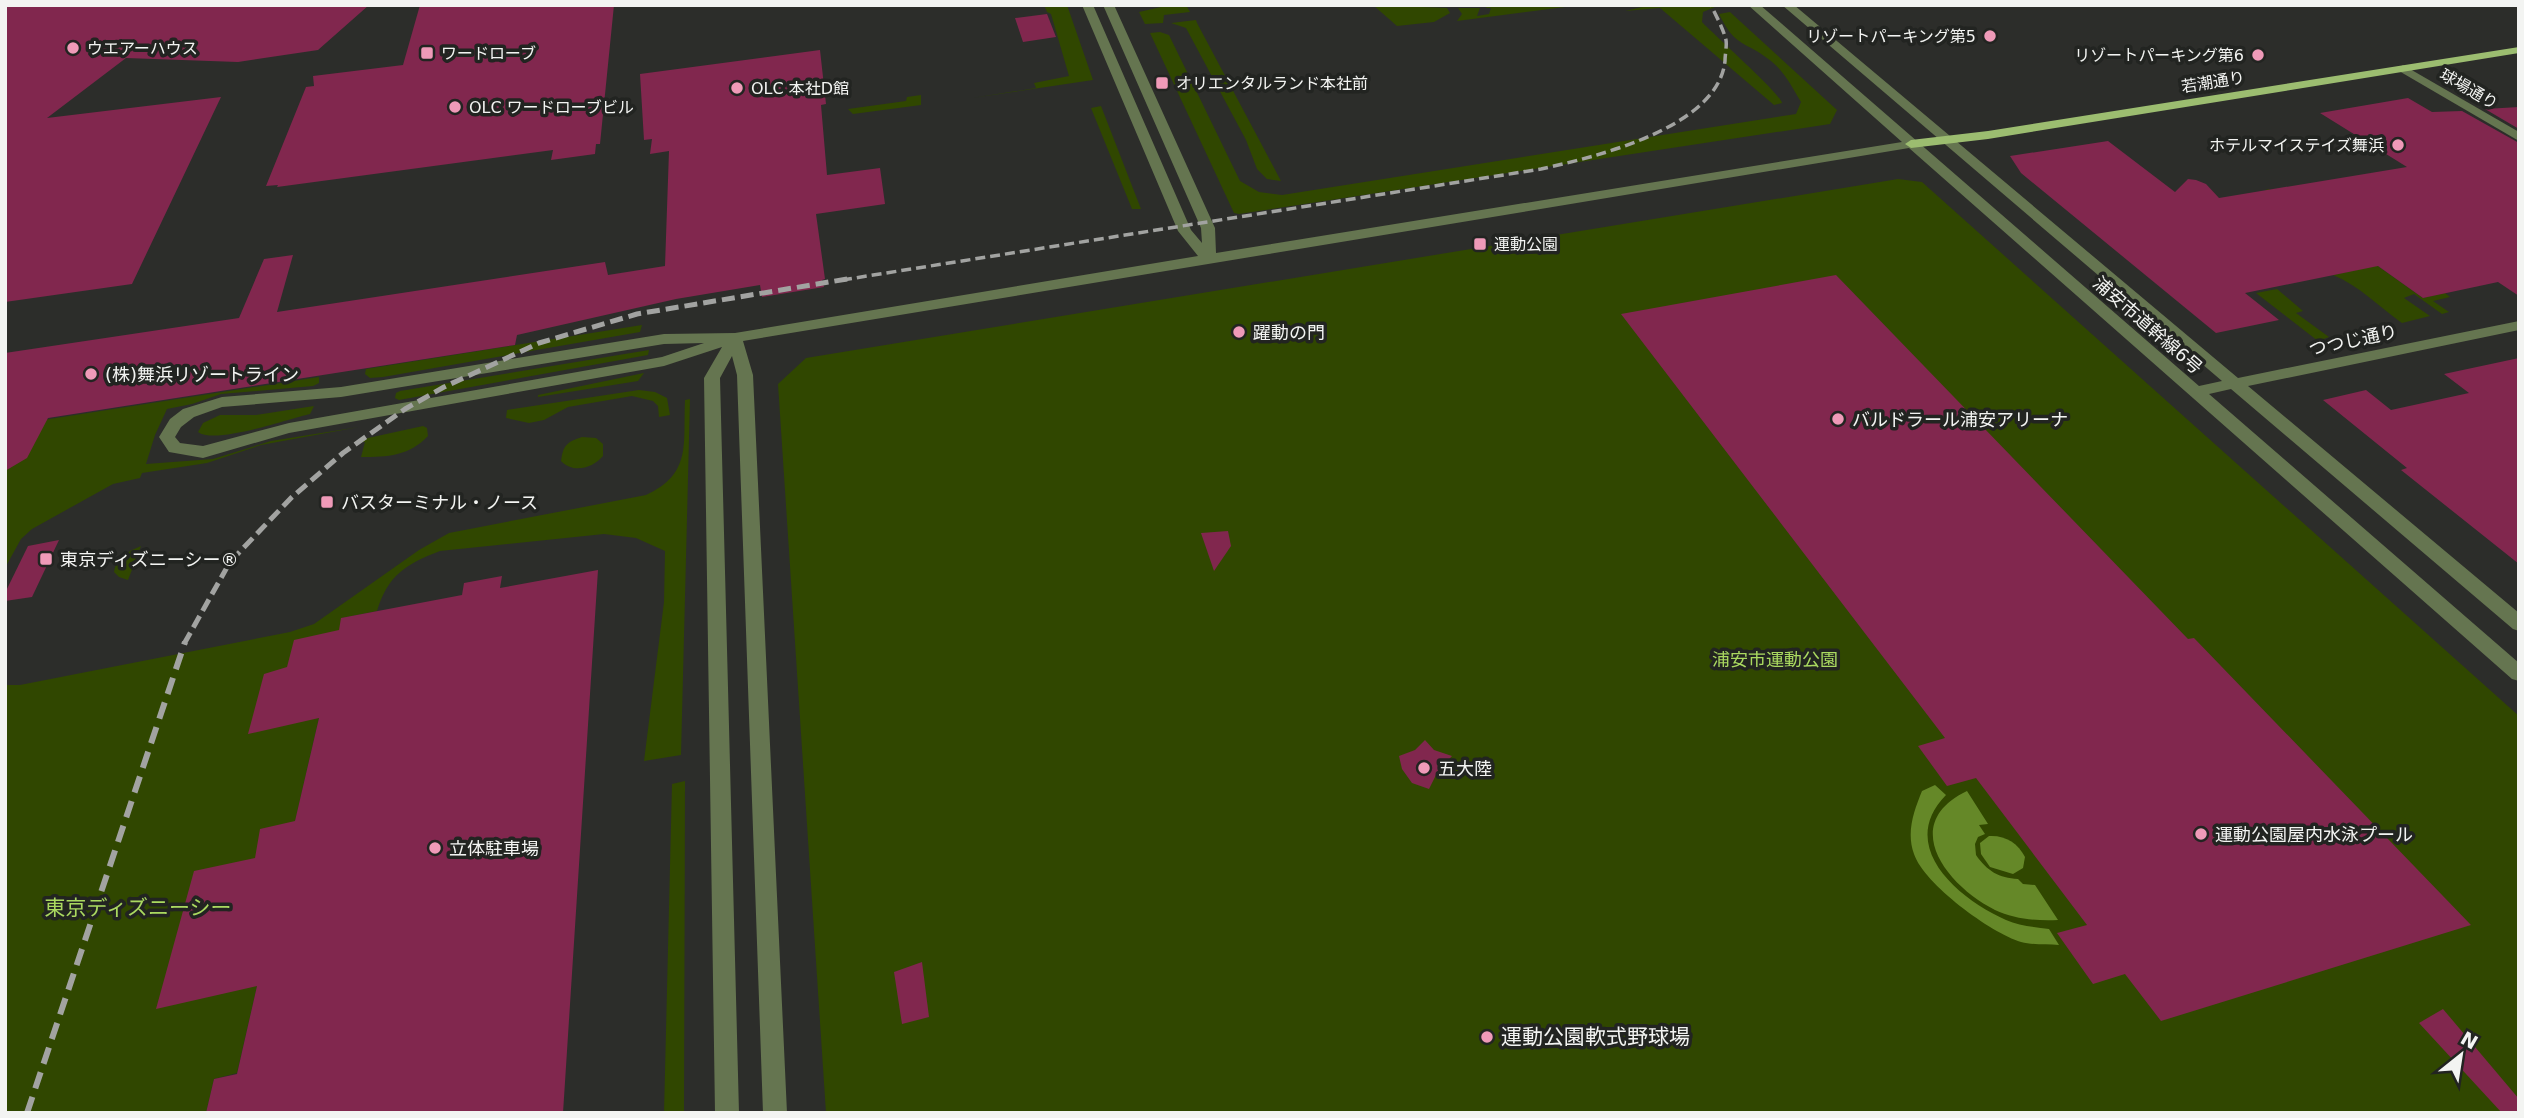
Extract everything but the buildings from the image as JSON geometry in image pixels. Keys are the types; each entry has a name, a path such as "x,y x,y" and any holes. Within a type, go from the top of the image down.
{"main road":[{"name":"若潮通り","path":"1911,144 2519,50"}],"street":[{"path":"1087,5 1185,232 1209,261"},
{"path":"1108,5 1208,228 1209,261"},
{"name":"浦安市道幹線6号","path":"1753,5 2519,674"},
{"name":"浦安市道幹線6号","path":"1787,5 2519,624"},
{"name":"球場通り","path":"2403,69 2519,137"},
{"path":"734,338 664,361 264,433 203,452 175,448 167,437 176,422 202,407 220,401 295,397 341,391 664,339 734,338 1911,144"},
{"name":"つつじ通り","path":"2194,392 2519,325"},
{"path":"727,1113 712,378 734,338"},
{"path":"734,338 746,375 775,1113"}],"green space":[{"path":"1044,5 1067,5 1093,80 972,98 1036,88 1034,83 1069,76 1051,14"},
{"path":"1170,5 1186,5 1190,12 1164,15 1163,23 1145,24 1139,12"},
{"path":"1373,5 1447,8 1450,13 1434,22 1397,26"},
{"path":"1488,5 1581,5 1457,21 1462,14 1458,8 1480,8 1477,16 1489,14 1491,8 1486,8"},
{"path":"1651,5 1720,5 1703,12 1702,22 1782,103 1774,105 1660,8 1625,11"},
{"path":"1730,12 1837,110 1830,124 1239,214 1234,213 1150,33 1169,35 1240,181 1259,192 1282,195 1796,114 1801,102 1788,80 1771,61 1736,39 1719,14"},
{"path":"1196,20 1281,181 1267,179 1257,169 1246,140 1186,28 1171,23"},
{"path":"921,95 921,105 853,114 848,109 906,101 907,97"},
{"path":"1101,106 1141,209 1132,209 1091,108"},
{"name":"浦安市運動公園","path":"1898,179 1922,182 2519,716 2519,1113 826,1113 778,384 806,358"},
{"path":"2269,189 2423,298 2445,293 2450,297 2433,301 2449,312 2442,314 2414,294 2404,298 2430,316 2402,323 2361,291 2333,275 2374,266 2265,190"},
{"path":"2277,289 2303,311 2296,313 2329,337 2318,341 2256,293"},
{"path":"642,325 640,332 383,377 370,378 365,374 366,369"},
{"path":"649,350 648,355 399,400 395,398 400,391"},
{"path":"644,373 638,381 538,397 538,395"},
{"path":"319,377 319,383 313,386 221,394 167,409 146,464 213,459 271,441 359,427 261,445 207,463 142,473 140,478 113,484 32,529 21,539 5,568 5,426"},
{"path":"639,390 655,392 667,398 670,415 659,417 658,406 653,401 632,396 568,407 544,420 529,423 506,418 507,410"},
{"name":"東京ディズニーシー","path":"690,399 681,755 644,761 664,602 665,551 636,538 604,534 440,551 417,561 393,580 377,611 342,618 237,1073 214,1079 206,1113 5,1113 5,685 20,685 290,632 314,624 419,550 449,533 646,495 661,487 678,467 684,444 685,400"},
{"path":"314,406 310,414 252,430 220,435 198,432 203,423 220,415 256,415"},
{"path":"423,426 427,428 428,436 413,448 389,456 361,457 365,442 361,442 368,438"},
{"path":"582,437 596,438 603,444 603,456 594,464 583,468 566,465 561,461 563,451 569,443"},
{"path":"141,546 128,580 119,577 114,572 117,562 128,552"},
{"path":"685,781 684,1113 664,1113 672,784"}],"shaded area":[{"path":"1935,785 1946,795 1932,814 1928,833 1930,851 1939,869 1969,899 2016,924 2049,929 2059,945 2021,942 1993,929 1944,893 1920,866 1912,846 1912,822 1922,791"},
{"path":"1967,791 1988,824 1979,825 1985,834 1978,837 1975,844 1976,855 1994,873 2018,879 2023,884 2035,885 2058,920 2025,919 1995,910 1961,886 1947,871 1937,854 1933,837 1936,820 1946,805"},
{"path":"1989,836 2000,837 2015,844 2025,857 2023,868 2013,874 1990,867 1981,854 1980,843"}],"railway":[{"path":"842,280 1541,169 1621,147 1651,136 1678,121 1701,104 1717,84 1725,61 1726,42 1711,5"},
{"path":"185,643 230,562 291,498 343,453 405,409 444,387 539,343 637,314 853,278"},
{"path":"27,1113 185,643"}],"place":[{"name":"リゾートパーキング第5","path":"1990,36"},
{"name":"ウエアーハウス","path":"73,48"},
{"name":"ワードローブ","path":"427,53"},
{"name":"リゾートパーキング第6","path":"2258,55"},
{"name":"オリエンタルランド本社前","path":"1162,83"},
{"name":"OLC 本社D館","path":"737,88"},
{"name":"OLC ワードローブビル","path":"455,107"},
{"name":"ホテルマイステイズ舞浜","path":"2398,145"},
{"name":"運動公園","path":"1480,244"},
{"name":"躍動の門","path":"1239,332"},
{"name":"(株)舞浜リゾートライン","path":"91,374"},
{"name":"バルドラール浦安アリーナ","path":"1838,419"},
{"name":"バスターミナル・ノース","path":"327,502"},
{"name":"東京ディズニーシー®","path":"46,559"},
{"name":"五大陸","path":"1424,768"},
{"name":"運動公園屋内水泳プール","path":"2201,834"},
{"name":"立体駐車場","path":"435,848"},
{"name":"運動公園軟式野球場","path":"1487,1037"}]}
